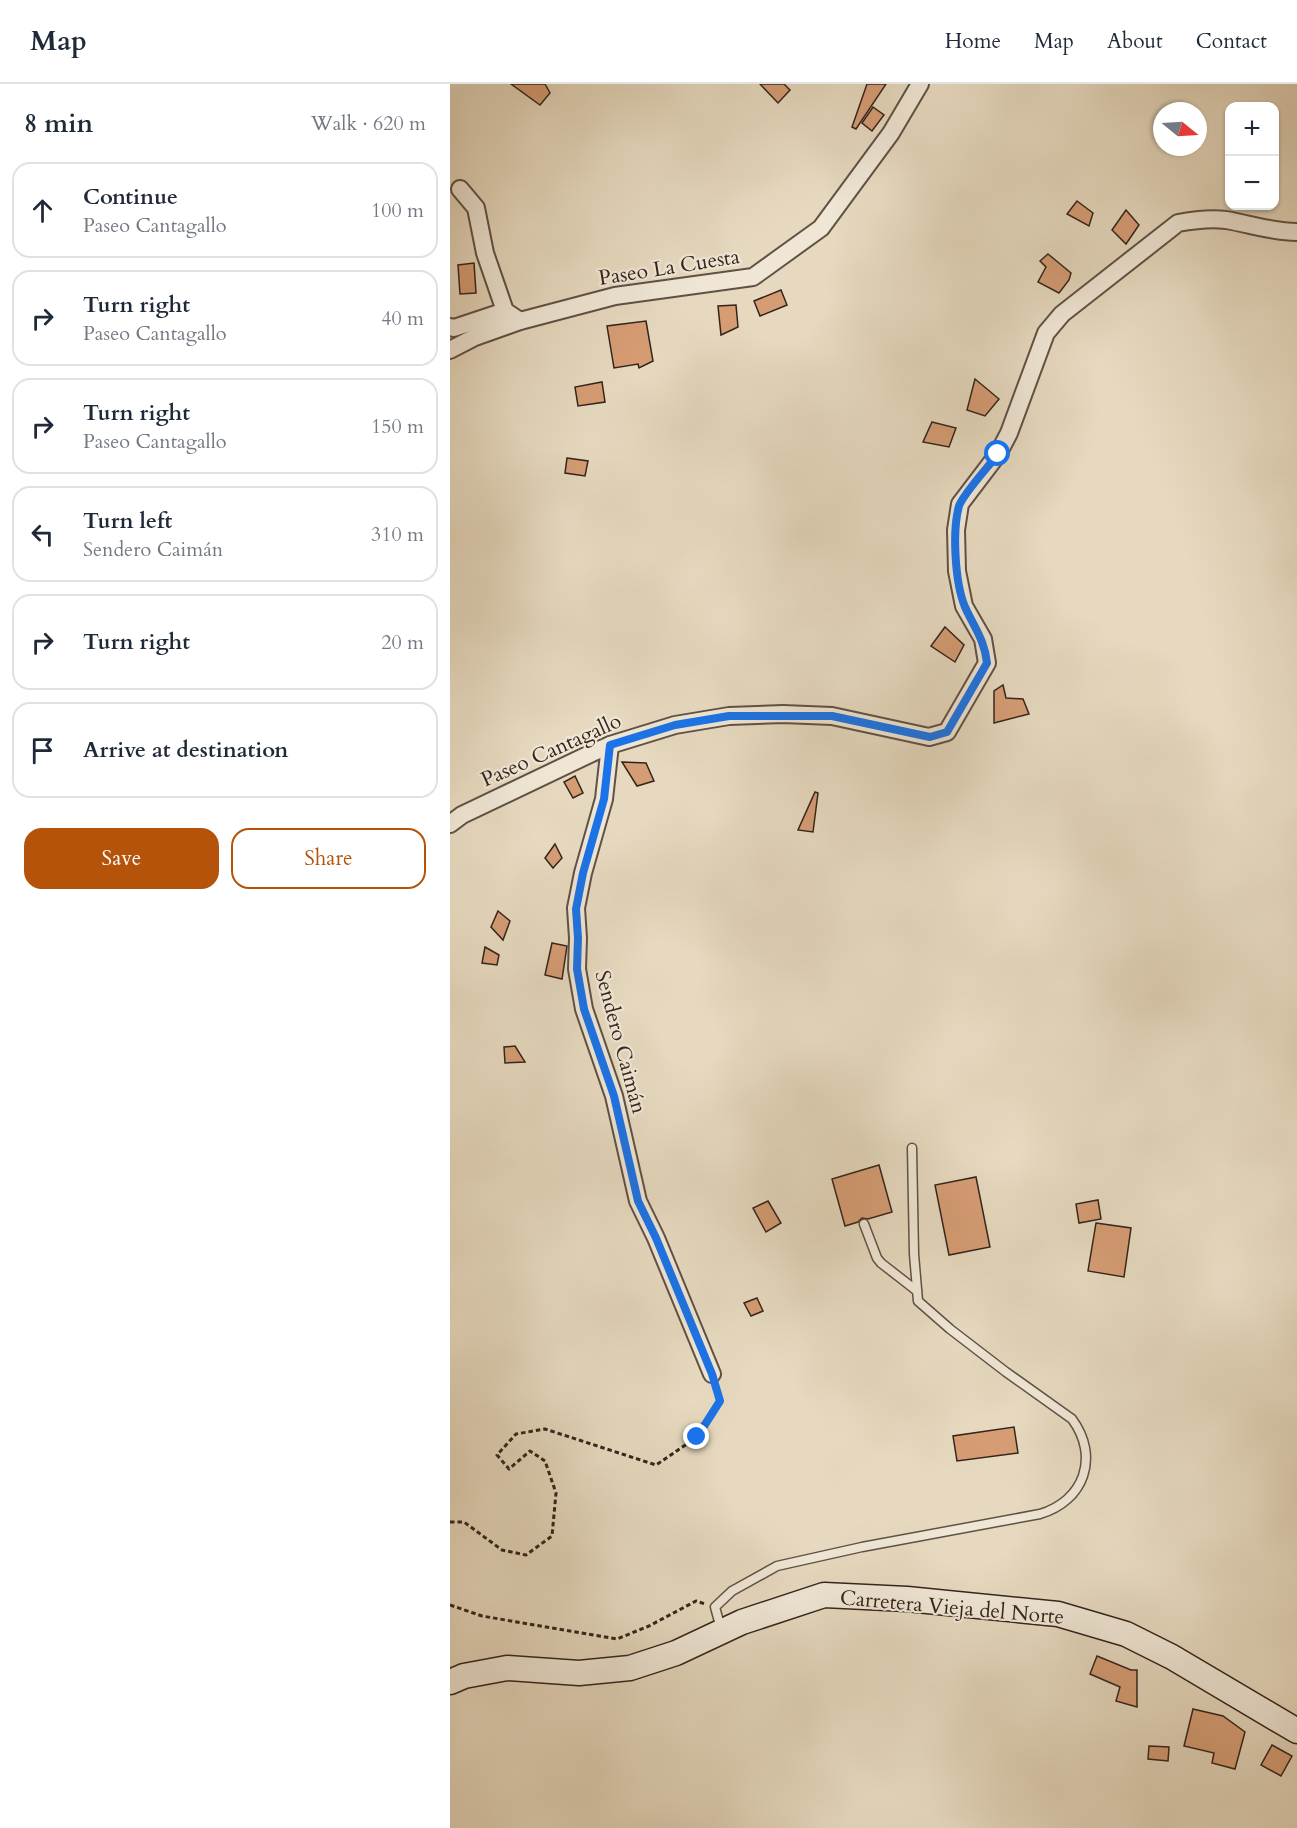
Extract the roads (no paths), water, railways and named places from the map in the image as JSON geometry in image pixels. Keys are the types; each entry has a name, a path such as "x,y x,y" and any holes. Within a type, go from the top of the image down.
{"street":[{"name":"Paseo La Cuesta","path":"450,350 475,337 520,321 615,296 753,277 821,228 891,132 920,84"},
{"path":"460,189 476,208 485,253 505,311 520,321"},
{"name":"Paseo Cantagallo","path":"450,825 462,814 610,745 675,725 729,716 832,716 930,737 947,732 987,663 982,639 964,606 957,571 956,530 960,504 998,454 1009,433 1046,333 1062,314 1178,223 1201,219 1224,220 1281,232 1297,232"},
{"path":"450,327 454,328 505,311"},
{"name":"Sendero Caimán","path":"610,745 604,799 583,873 576,909 577,969 584,1009 614,1096 638,1201 656,1238 712,1374"},
{"name":"Carretera Vieja del Norte","path":"450,1682 464,1676 507,1668 579,1673 630,1668 676,1653 742,1622 824,1595 906,1599 1058,1614 1126,1634 1172,1658 1297,1731"}],"lane":[{"path":"722,1632 715,1607 732,1591 777,1566 862,1547 1040,1514 1066,1502 1078,1487 1085,1469 1086,1448 1072,1419 950,1329 918,1301 914,1254 912,1148"},
{"path":"864,1224 877,1258 917,1291"}]}
